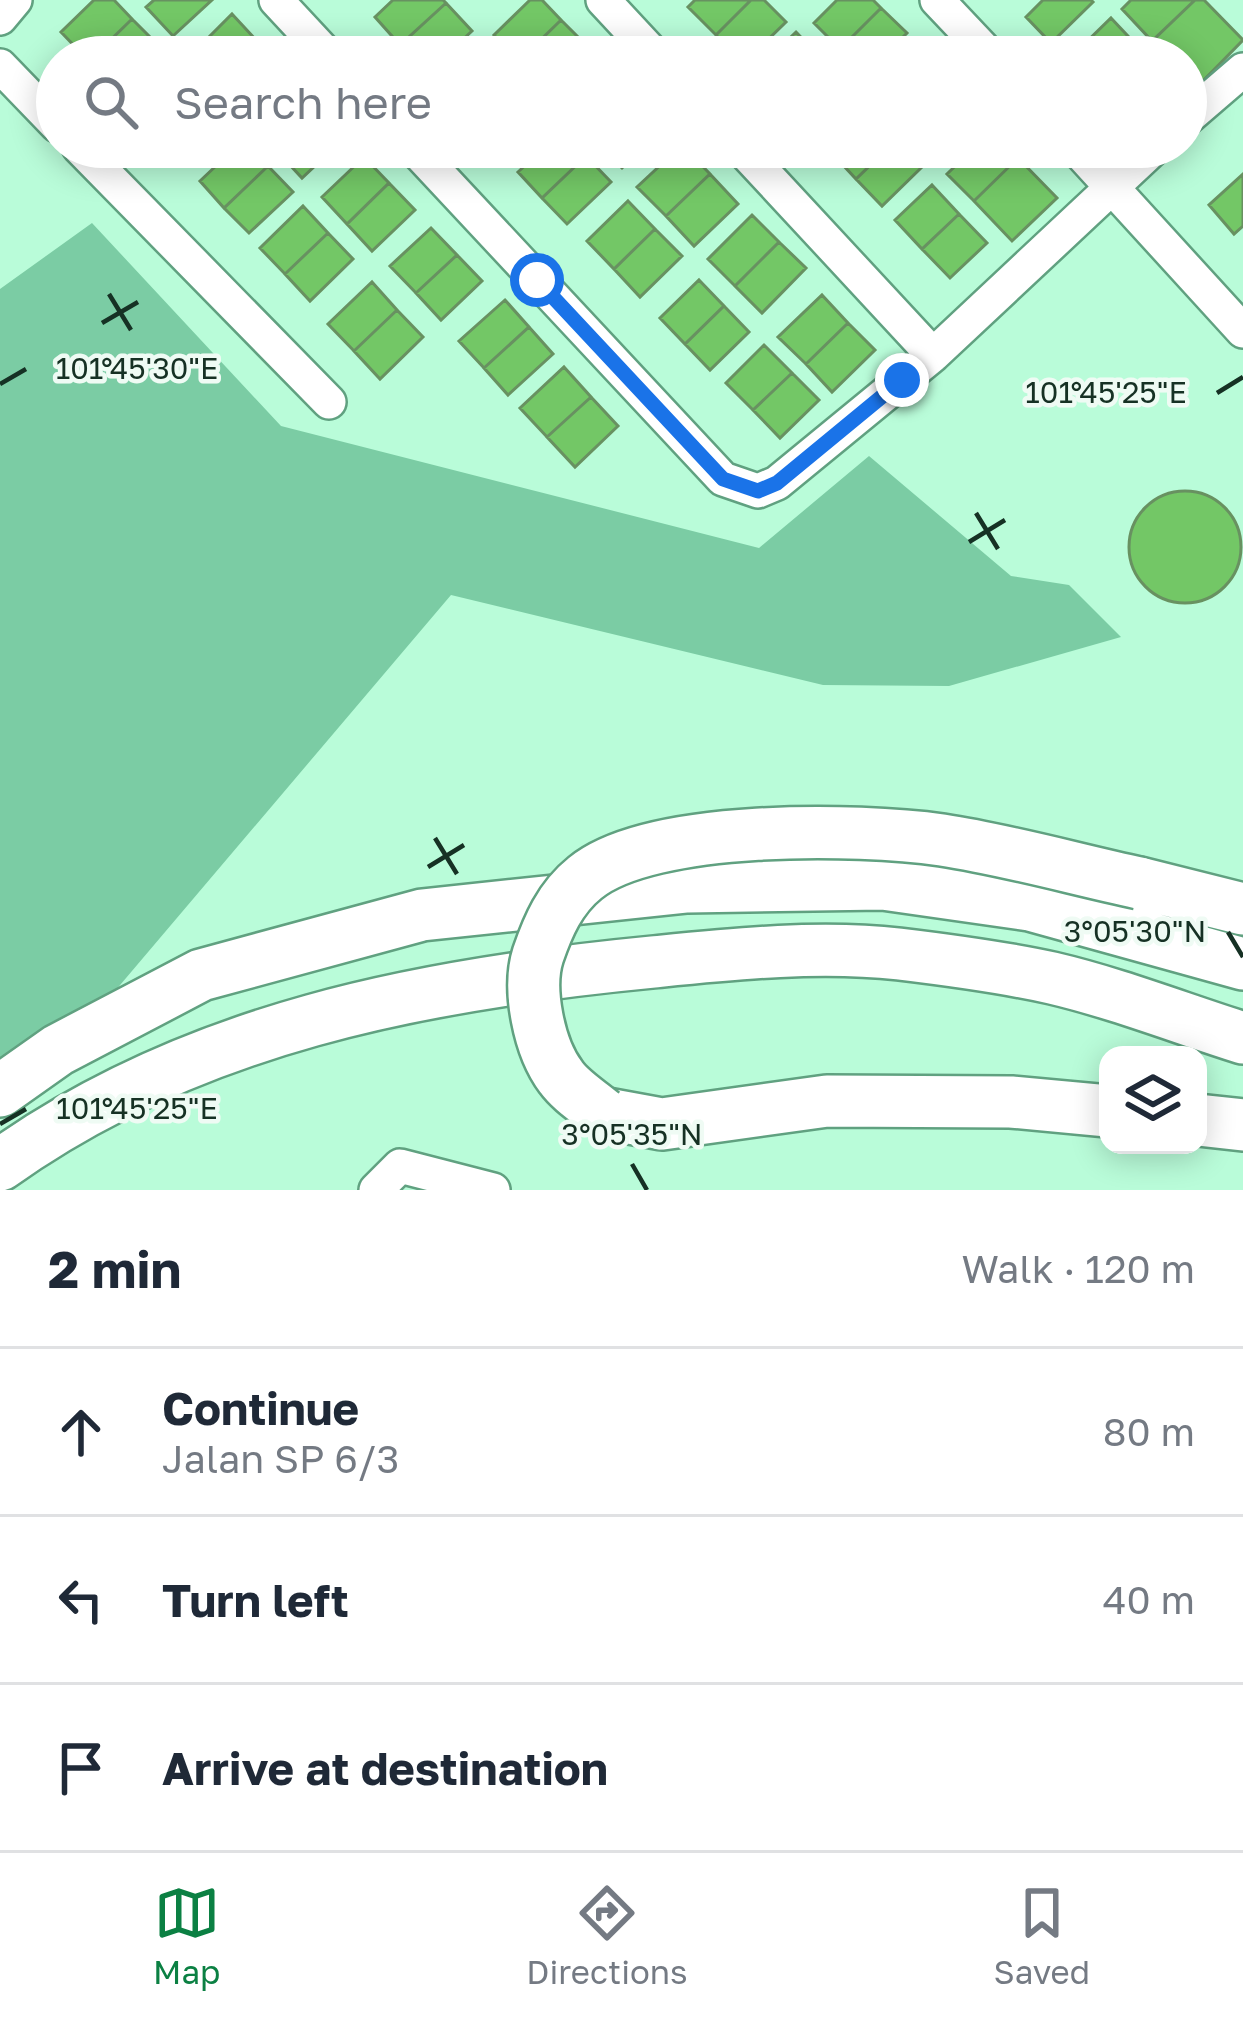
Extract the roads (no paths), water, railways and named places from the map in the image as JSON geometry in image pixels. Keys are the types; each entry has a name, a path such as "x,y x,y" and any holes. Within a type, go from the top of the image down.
{"highway":[{"path":"1099,1110 1011,1102 827,1101 662,1124 602,1113 560,1077 539,1030 533,969 552,916 585,877 637,852 712,838 844,832 942,840 1243,909"},
{"path":"0,1091 58,1051 201,975 422,915 687,887 883,884 1030,904 1243,964"},
{"path":"0,1165 116,1092 296,1021 422,993 746,952 894,953 1052,978 1243,1038"},
{"path":"1207,1121 1243,1125"}],"street":[{"path":"0,18 15,0"},
{"path":"276,0 309,36"},
{"path":"603,0 636,36"},
{"path":"937,0 971,36"},
{"path":"0,66 36,103"},
{"path":"1207,101 1243,70"},
{"path":"100,168 329,402"},
{"path":"433,168 723,479 758,491 777,483 933,355 1130,168"},
{"path":"759,168 933,355"},
{"path":"1095,168 1243,331"},
{"path":"388,1178 492,1190"}]}
